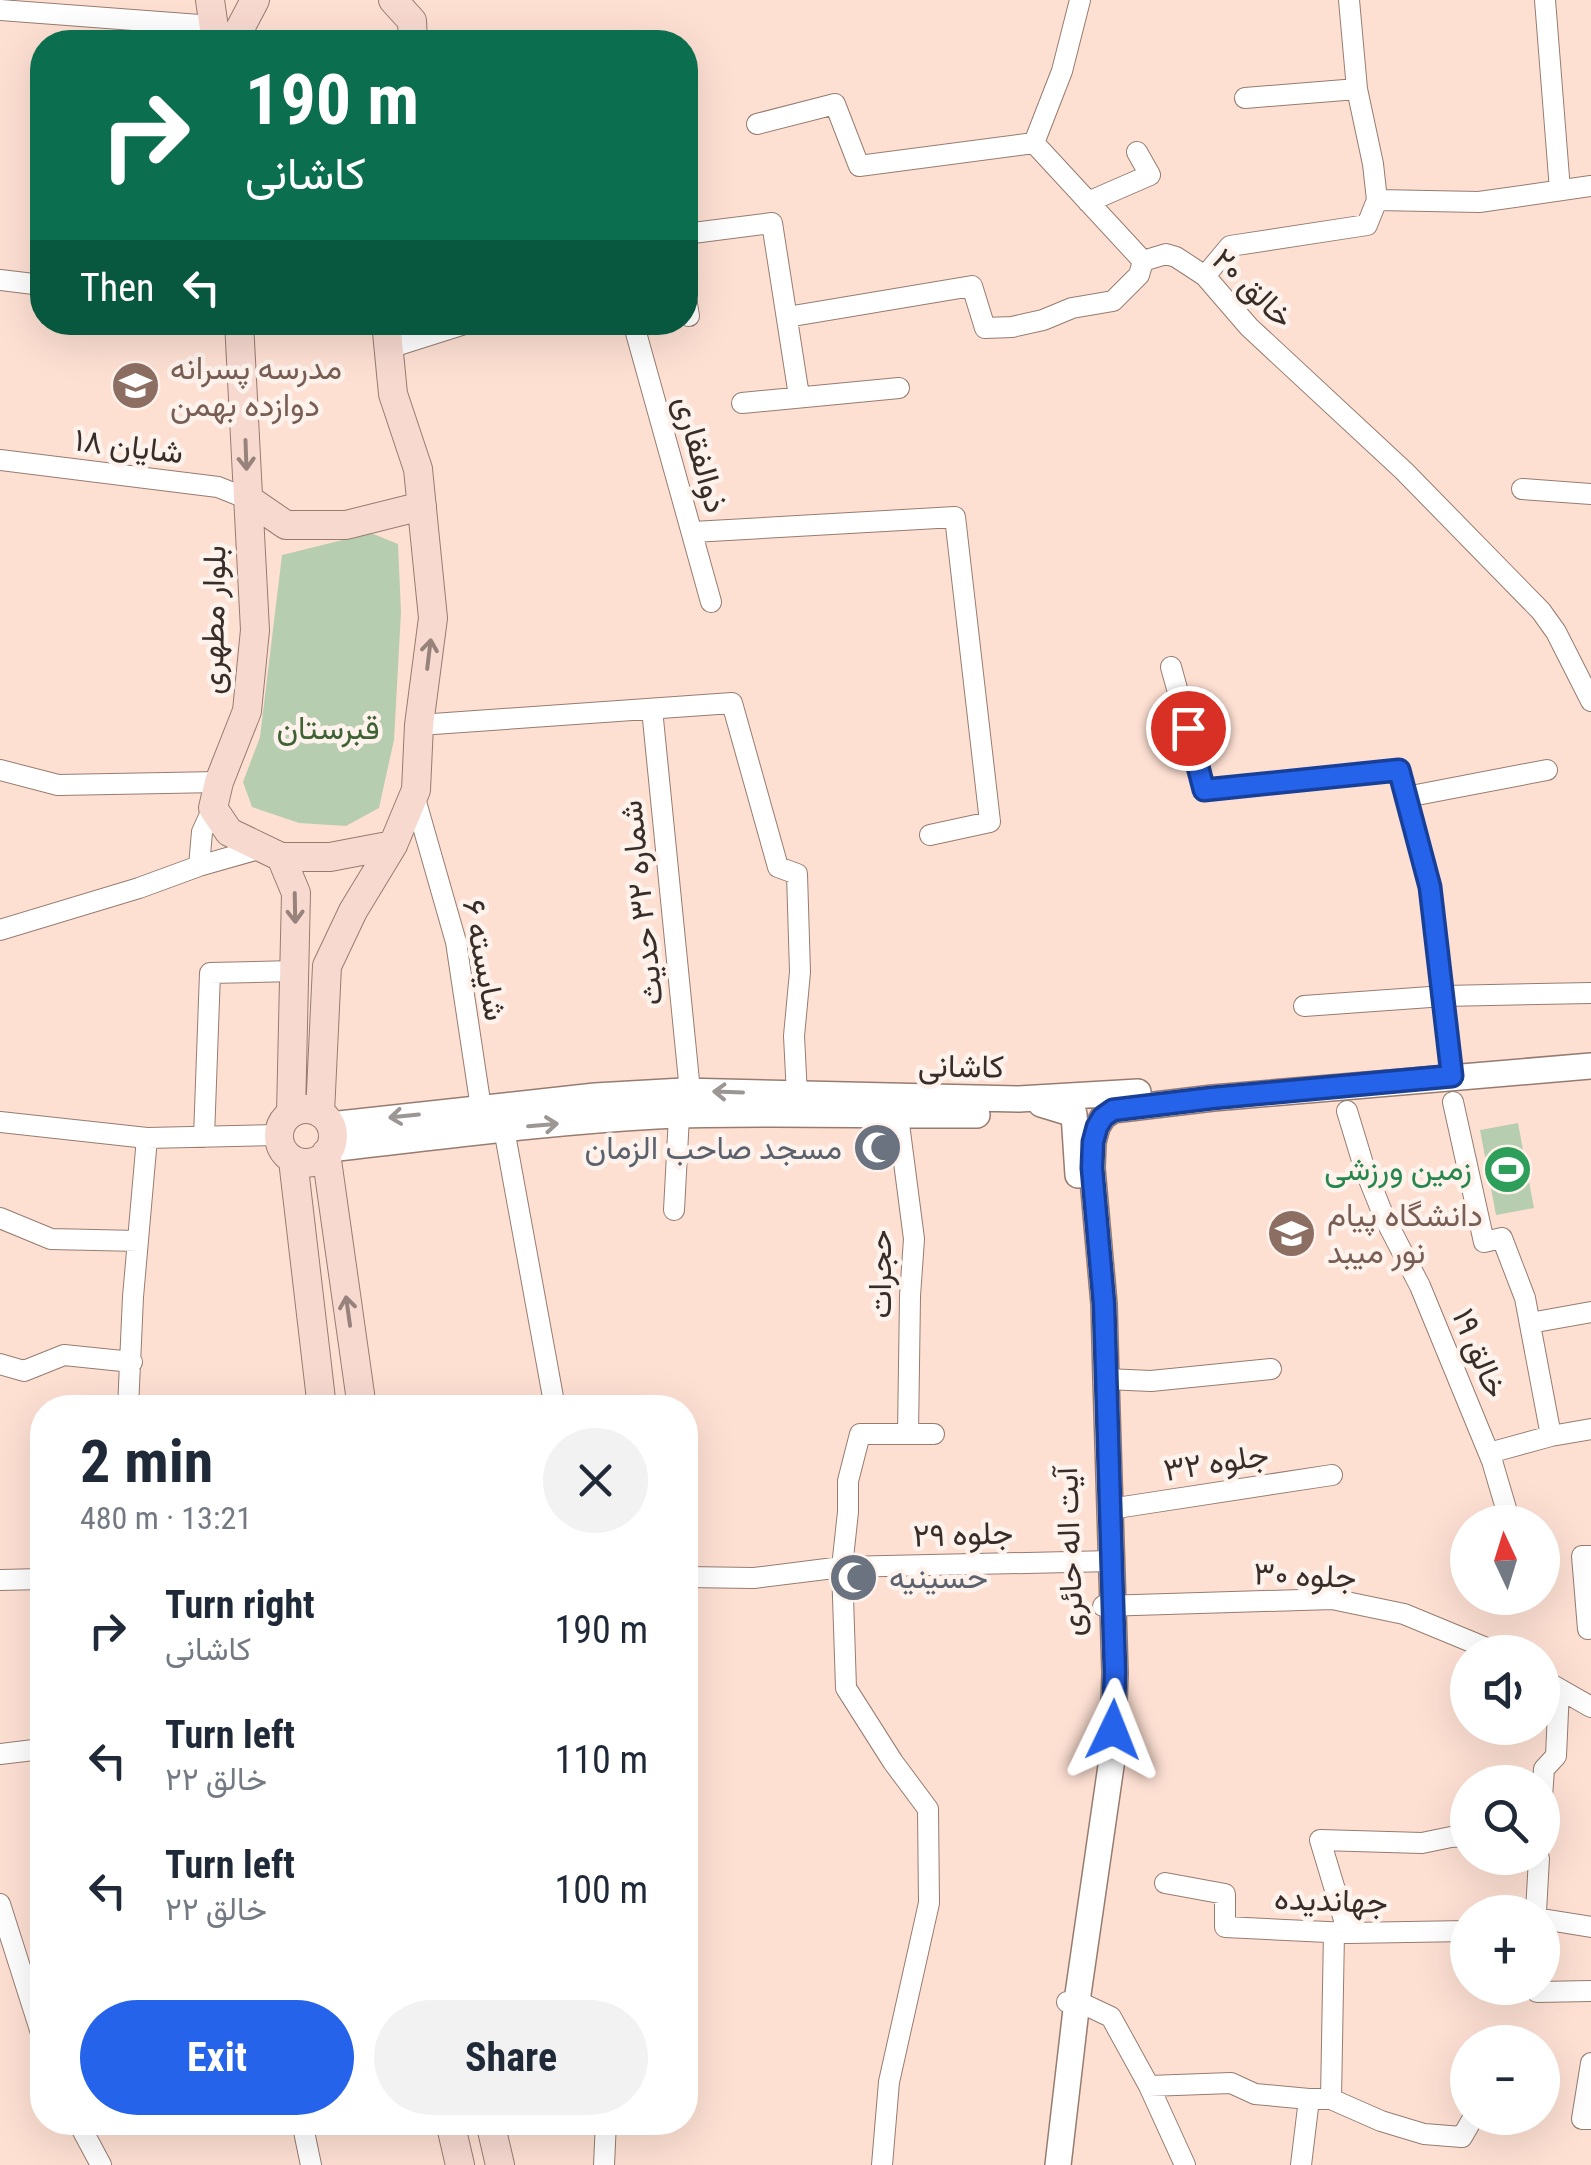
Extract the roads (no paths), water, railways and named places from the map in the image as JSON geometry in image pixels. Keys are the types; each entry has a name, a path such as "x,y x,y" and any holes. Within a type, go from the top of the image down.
{"main road":[{"path":"219,22 252,0"},
{"path":"219,22 232,2 252,0"},
{"path":"393,0 412,21 412,30"},
{"name":"بلوار مطهری","path":"216,795 247,711 255,630 240,335"},
{"path":"360,1395 326,1135 326,966 392,845 416,790 434,618 418,469 393,394 388,335"},
{"path":"248,500 286,525 346,525 422,506"},
{"path":"216,795 229,832 271,852 330,856 392,845"},
{"path":"271,852 296,893 295,971 282,1149 294,1160 318,1160 326,1135"},
{"path":"285,1124 306,1109 326,1135"},
{"path":"294,1160 321,1395"},
{"path":"453,2135 460,2165"},
{"path":"493,2135 500,2165"}],"street":[{"path":"1034,143 1062,71 1080,0"},
{"path":"1204,276 1230,246 1367,225 1377,200 1357,89 1349,0"},
{"path":"1545,0 1560,190"},
{"path":"13,7 219,22"},
{"path":"1245,98 1357,89"},
{"path":"758,124 835,104 859,166 1034,143"},
{"path":"787,317 972,286 985,328 1012,327 1072,308 1114,301 1139,276 1142,261 1034,143"},
{"path":"1088,202 1150,175 1137,152"},
{"path":"1377,200 1479,202 1591,186"},
{"path":"698,232 772,223 799,396"},
{"name":"خالق ۲۰","path":"1142,261 1166,254 1204,276 1250,327 1404,471 1541,611 1591,701"},
{"path":"0,280 30,284"},
{"name":"ذوالفقاری","path":"637,335 711,602"},
{"path":"742,402 899,388"},
{"name":"شایان ۱۸","path":"0,460 218,488 248,500"},
{"path":"1522,489 1591,494"},
{"path":"692,532 955,518 990,822 930,834"},
{"path":"1171,666 1204,790 1399,770 1430,887 1452,1080 1484,1242 1502,1238 1525,1298 1551,1436"},
{"path":"420,726 732,702 778,868 797,874 797,1094"},
{"name":"شماره ۳۲ حدیث","path":"652,708 690,1091"},
{"path":"0,770 58,785 216,795 202,832 199,866"},
{"path":"1406,797 1547,770"},
{"name":"شایسته ۶","path":"414,796 456,942 481,1108"},
{"path":"0,930 199,866 271,852"},
{"path":"204,1137 210,974 295,971"},
{"path":"1304,1006 1444,996 1591,992"},
{"name":"کاشانی","path":"326,1135 481,1108 596,1096 690,1091 1018,1099 1452,1080 1591,1050"},
{"name":"کاشانی","path":"326,1135 504,1129 680,1116 1074,1114 1212,1098 1591,1066"},
{"path":"1113,1110 1144,1092"},
{"path":"1018,1099 1074,1114"},
{"path":"481,1108 504,1129 553,1395"},
{"name":"آیت اله حائری","path":"1107,1562 1110,1509 1104,1304 1092,1168 1097,1127 1113,1110"},
{"name":"خالق ۱۹","path":"1347,1111 1384,1217 1420,1286 1491,1457 1505,1505"},
{"name":"آیت اله حائری","path":"1058,2165 1072,2002 1100,1764 1108,1605 1092,1310 1074,1114"},
{"path":"674,1210 680,1116"},
{"name":"حجرات","path":"898,1116 914,1239 908,1434"},
{"path":"0,1122 147,1138 204,1137 285,1124"},
{"path":"129,1395 147,1138"},
{"path":"0,1218 50,1239 138,1241"},
{"path":"1530,1323 1591,1312"},
{"path":"0,1364 24,1371 64,1355 132,1362"},
{"path":"1106,1380 1151,1381 1271,1369"},
{"path":"1491,1457 1551,1436 1591,1429"},
{"path":"882,2165 889,2082 929,1902 928,1809 846,1688 842,1567 848,1481 860,1434 934,1434"},
{"name":"جلوه ۳۲","path":"1110,1509 1332,1475"},
{"path":"1588,1629 1582,1556 1591,1556"},
{"name":"جلوه ۲۹","path":"698,1577 754,1578 842,1567 1107,1562"},
{"path":"0,1580 30,1579"},
{"name":"جلوه ۳۰","path":"1108,1605 1332,1600 1404,1614 1455,1635"},
{"path":"1560,1689 1591,1707"},
{"path":"0,1754 30,1750"},
{"path":"1331,2099 1341,1933 1320,1840 1422,1842 1450,1837"},
{"name":"جهاندیده","path":"1165,1883 1226,1894 1225,1926 1341,1933 1450,1931"},
{"path":"0,1904 30,1998"},
{"path":"1560,1922 1591,1927"},
{"path":"1560,1992 1591,1991"},
{"path":"1072,2002 1112,2017 1186,2165"},
{"name":"آیت اله حائری","path":"1046,2165 1072,2002"},
{"path":"1586,2119 1591,2063"},
{"path":"1149,2086 1231,2083 1255,2094 1331,2099 1424,2134 1463,2135"},
{"path":"1301,2165 1309,2100"},
{"path":"85,2135 101,2165"},
{"path":"305,2135 311,2165"},
{"path":"604,2165 605,2135"}],"place":[{"name":"مدرسه پسرانه دوازده بهمن","path":"135,386"},
{"name":"مسجد صاحب الزمان","path":"877,1148"},
{"name":"زمین ورزشی","path":"1507,1169"},
{"name":"دانشگاه پیام نور میبد","path":"1292,1233"},
{"name":"حسینیه","path":"854,1577"}],"park label":[{"name":"قبرستان","path":"328,728"}]}
